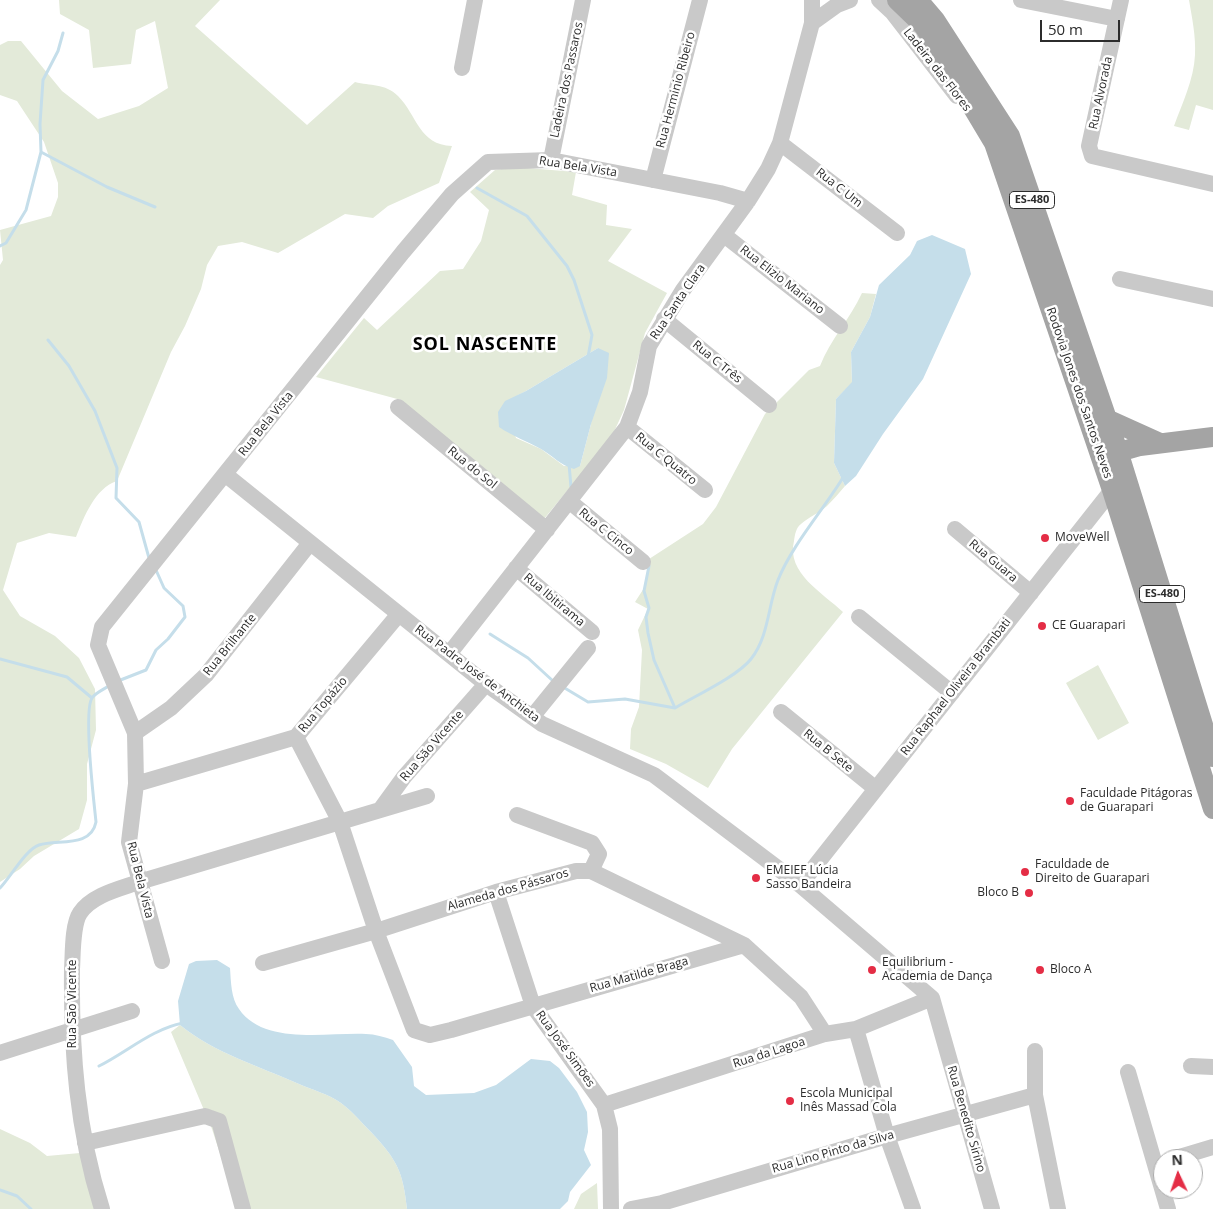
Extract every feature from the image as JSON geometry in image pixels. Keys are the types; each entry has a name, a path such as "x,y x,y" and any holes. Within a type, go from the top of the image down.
{"main road":[{"name":"Rodovia Jones dos Santos Neves","path":"897,0 924,26 994,143 1213,757"},
{"name":"Rodovia Jones dos Santos Neves","path":"918,0 935,20 1010,136 1107,419 1111,467 1211,798"},
{"path":"1107,419 1160,442"},
{"path":"1111,467 1160,442 1213,437"}],"street":[{"path":"462,68 475,0"},
{"name":"Ladeira dos Passaros","path":"551,160 583,0"},
{"name":"Rua Herminio Ribeiro","path":"653,180 700,0"},
{"name":"Rua Santa Clara","path":"449,654 627,427 640,392 649,346 664,319 748,201 768,169 780,143 812,23 812,0"},
{"path":"812,23 837,6 850,0"},
{"name":"Ladeira das Flores","path":"878,0 893,14 994,143"},
{"path":"1021,0 1117,19"},
{"name":"Rua Alvorada","path":"1121,0 1089,146 1092,156 1213,184"},
{"name":"Rua C Um","path":"780,143 897,233"},
{"name":"Rua Bela Vista","path":"162,961 129,842 136,784 135,733 98,645 102,627 452,194 488,162 551,160 720,193 748,201"},
{"name":"Rua Elizio Mariano","path":"724,235 840,326"},
{"path":"1120,279 1213,299"},
{"name":"Rua C Três","path":"664,319 769,405"},
{"name":"Rua do Sol","path":"398,407 547,530"},
{"name":"Rua C Quatro","path":"627,427 705,490"},
{"name":"Rua Raphael Oliveira Brambati","path":"800,885 1030,593 1111,467"},
{"name":"Rua Padre José de Anchieta","path":"226,475 486,684 532,717 542,724 654,775 800,885 932,998"},
{"name":"Rua C Cinco","path":"569,501 643,562"},
{"name":"Rua Guara","path":"955,529 1030,593"},
{"name":"Rua Brilhante","path":"135,733 171,708 206,676 310,543"},
{"name":"Rua Ibitirama","path":"516,568 590,640 532,717"},
{"name":"Rua Topázio","path":"136,784 296,737 399,614"},
{"path":"859,617 952,693"},
{"name":"Rua São Vicente","path":"380,810 404,777 486,684"},
{"name":"Rua B Sete","path":"781,712 876,789"},
{"path":"296,737 340,822 376,931 414,1030 430,1035 533,1006"},
{"name":"Rua São Vicente","path":"85,1144 78,1112 72,1030 73,946 78,915 85,906 108,893 139,882 427,796"},
{"path":"517,815 592,843 599,854 591,871 744,945 802,997 824,1034"},
{"name":"Alameda dos Pássaros","path":"263,963 376,931 496,892 576,871 591,871"},
{"name":"Rua José Simões","path":"496,892 533,1006 604,1105 610,1129 611,1209"},
{"name":"Rua Matilde Braga","path":"533,1006 744,945"},
{"name":"Rua Benedito Sirino","path":"932,998 992,1209"},
{"name":"Rua da Lagoa","path":"604,1105 824,1034 856,1029 932,998"},
{"path":"0,1053 132,1011"},
{"path":"856,1029 887,1136 913,1209"},
{"path":"1034,1052 1035,1095 1054,1208"},
{"path":"1191,1066 1213,1067"},
{"path":"1128,1072 1154,1149"},
{"name":"Rua Lino Pinto da Silva","path":"631,1209 662,1202 1035,1095"},
{"path":"102,1209 85,1144 205,1116 219,1121 243,1209"}],"green space":[{"path":"59,0 220,0 195,26 307,125 355,82 383,87 393,92 404,104 425,135 441,144 452,146 439,183 388,206 373,218 345,214 278,253 242,242 218,246 207,265 201,289 171,352 117,481 102,490 96,497 76,537 49,533 17,543 3,590 20,616 55,636 79,658 95,689 96,730 87,764 87,800 79,829 34,856 20,869 0,882 0,265 3,260 0,230 51,216 58,197 58,183 44,142 17,101 0,95 0,45 8,41 21,41 62,91 98,119 139,106 168,88 155,21 136,30 131,64 93,68 89,30 60,14"},
{"path":"1189,0 1213,0 1213,110 1196,105 1189,130 1174,126 1187,91 1194,64 1194,27"},
{"path":"515,167 576,172 572,195 607,205 606,225 632,229 608,261 667,293 645,333 624,410 612,436 544,519 401,400 316,377 364,318 377,330 440,271 463,269 481,241 489,210 470,192 495,170","holes":["598,348 591,424 580,466 564,466 541,449 516,438 505,402"]},
{"path":"862,293 876,294 870,317 851,352 852,383 836,399 834,463 845,486 827,506 799,526 795,534 793,552 795,563 801,573 817,590 843,612 732,749 708,788 666,764 630,749 631,729 639,707 642,650 638,630 648,609 635,602 646,585 649,559 703,524 716,507 765,414 809,370 820,366 829,347"},
{"path":"1098,665 1129,723 1098,740 1066,683"},
{"path":"180,1025 207,1044 326,1095 345,1106 371,1132 393,1159 401,1175 407,1209 238,1209 212,1129 171,1032"},
{"path":"0,1129 30,1143 47,1156 80,1153 96,1209 0,1209"},
{"path":"597,1183 598,1209 574,1209 581,1194"}],"water":[{"path":"932,235 965,249 971,274 923,379 883,434 856,476 845,486 834,463 836,399 852,382 851,352 870,317 879,285 910,255 917,241"},
{"path":"598,348 609,353 607,378 591,424 580,466 574,469 565,465 541,449 499,427 498,412 505,401 526,391"},
{"path":"217,960 230,968 234,1000 250,1021 280,1033 298,1035 369,1034 393,1040 412,1067 414,1086 426,1095 474,1093 496,1085 531,1059 550,1061 559,1068 577,1092 587,1112 588,1132 584,1150 591,1165 570,1192 568,1201 560,1209 407,1209 401,1175 393,1159 371,1132 345,1106 326,1095 207,1044 180,1025 178,1001 189,964 196,961"}],"waterway":[{"path":"0,246 6,243 26,210 41,152 40,124 43,80 58,51 63,33"},
{"path":"41,152 107,187 155,207"},
{"path":"477,188 527,216 567,266 574,280 592,335 588,357"},
{"path":"48,340 69,366 95,411 117,468 116,498 139,522 149,558"},
{"path":"569,464 571,487"},
{"path":"563,687 588,702 625,699 675,708 736,672 751,659 757,650 765,630 778,580 791,554 844,476"},
{"path":"649,566 644,591 649,608 646,617 648,633 654,660 675,708"},
{"path":"118,681 146,670 156,650 168,639 185,617 183,606 164,588 156,570"},
{"path":"490,634 528,658 553,681"},
{"path":"0,659 67,677 92,698"},
{"path":"0,888 34,848 47,843 81,839 88,836 93,830 96,822 90,758 90,707 92,698 110,685"},
{"path":"99,1066 161,1030 183,1023"},
{"path":"0,1190 17,1196 31,1209"}],"place":[{"name":"MoveWell","path":"1045,538"},
{"name":"CE Guarapari","path":"1042,626"},
{"name":"Faculdade Pitágoras de Guarapari","path":"1070,801"},
{"name":"Faculdade de Direito de Guarapari","path":"1025,872"},
{"name":"EMEIEF Lúcia Sasso Bandeira","path":"756,878"},
{"name":"Bloco B","path":"1029,893"},
{"name":"Equilibrium - Academia de Dança","path":"872,970"},
{"name":"Bloco A","path":"1040,970"},
{"name":"Escola Municipal Inês Massad Cola","path":"790,1101"}],"district":[{"name":"SOL NASCENTE","path":"485,345"}]}
